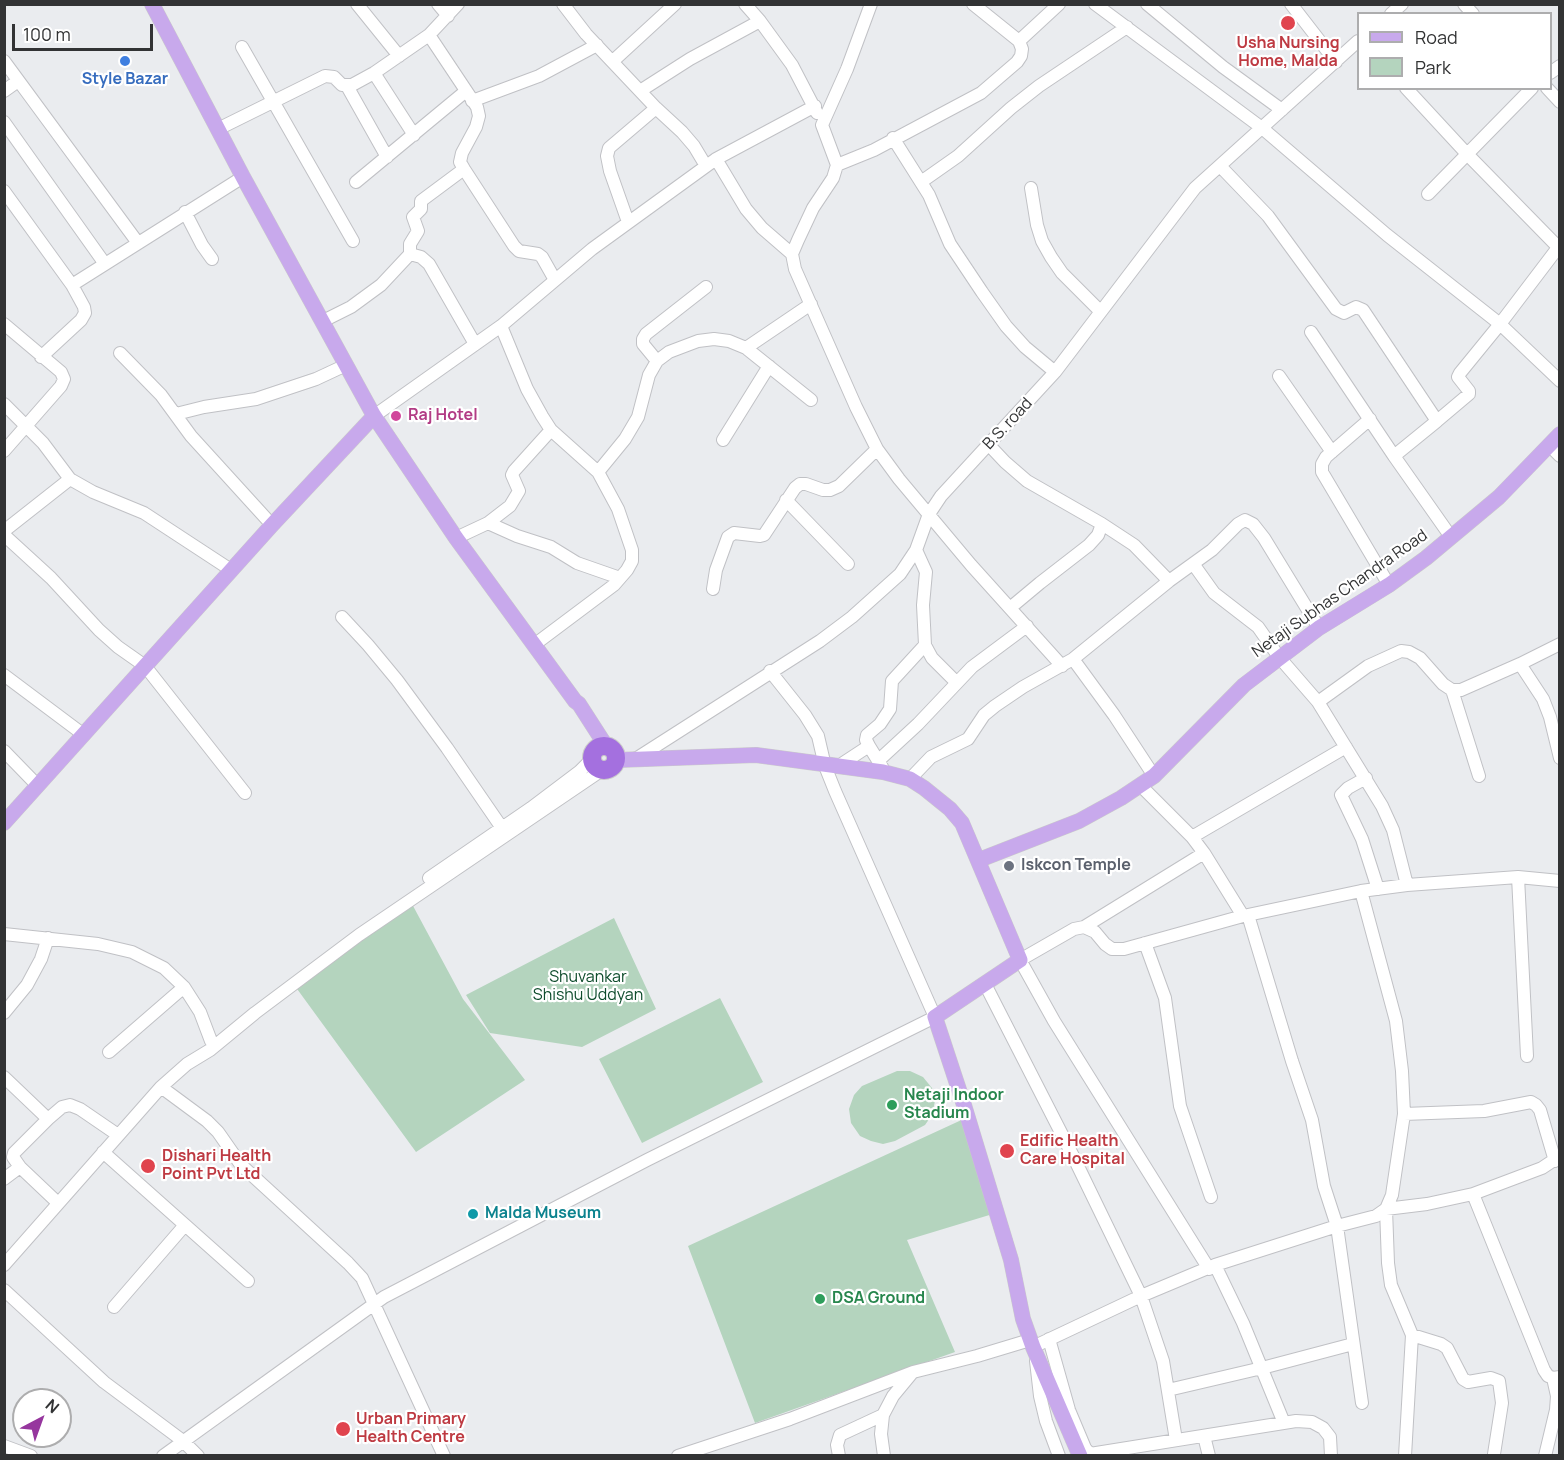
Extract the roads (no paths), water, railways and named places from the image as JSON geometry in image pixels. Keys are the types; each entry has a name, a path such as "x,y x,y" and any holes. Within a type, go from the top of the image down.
{"main road":[{"path":"152,4 243,177 374,416 456,538 575,701 573,705 611,759 778,760 831,766 881,766 910,779 939,798 962,823 1020,960 935,1017 1011,1260 1023,1319 1080,1455"},
{"path":"4,823 231,570 374,416"},
{"name":"Netaji Subhas Chandra Road","path":"979,860 1079,821 1121,798 1154,776 1244,685 1319,628 1389,585 1499,497 1556,445"}],"street":[{"path":"357,4 399,56"},
{"path":"438,4 448,16"},
{"path":"218,129 325,76 334,77 342,85 347,86 374,73 429,35 458,4"},
{"path":"563,4 597,45 711,163 762,228 792,254"},
{"path":"746,4 792,65 814,105 837,165 832,178 813,208 792,254 795,269 856,407 877,448 899,479 971,566 1027,626 1067,662 1107,706 1154,776"},
{"path":"822,125 847,69 871,4"},
{"path":"837,165 874,150 981,93 1017,63 1022,49 1019,41 973,4"},
{"path":"1019,41 1059,4"},
{"path":"1095,4 1262,128 1387,235 1500,324 1560,381"},
{"path":"1148,4 1223,67 1282,110"},
{"path":"1291,4 1336,62"},
{"path":"613,61 668,7"},
{"path":"640,91 690,58 760,21"},
{"path":"921,182 958,156 1039,86 1126,27"},
{"path":"429,35 469,96 479,116 460,162 514,246 519,251 538,254 542,257 555,280"},
{"name":"B.S. road","path":"611,759 820,641 852,617 900,574 916,550 929,514 941,496 1055,372 1195,188 1357,43"},
{"path":"356,182 414,135 469,96 539,76 597,45"},
{"path":"242,47 353,241"},
{"path":"4,60 138,243"},
{"path":"374,73 414,135"},
{"path":"4,91 18,81"},
{"path":"347,86 387,157"},
{"path":"1394,456 1469,394 1458,377 1460,373 1559,246 1467,154 1408,90"},
{"path":"1428,194 1530,90"},
{"path":"1549,90 1560,102"},
{"path":"374,416 501,326 628,222 711,163 814,105"},
{"path":"628,222 607,156 609,148 656,108"},
{"path":"4,122 105,264"},
{"path":"893,138 938,213 950,244 1006,326 1025,347 1055,372"},
{"path":"1220,166 1268,216 1336,309 1344,313 1356,307 1363,310 1437,421"},
{"path":"323,321 351,307 381,285 410,254 410,244 418,231 413,217 421,209 421,201 464,169"},
{"path":"72,285 243,177"},
{"path":"1031,188 1042,241 1062,273 1100,311"},
{"path":"4,191 72,285 84,307 85,313 81,320 41,357"},
{"path":"185,212 212,259"},
{"path":"410,254 421,256 429,264 475,344"},
{"path":"657,361 643,344 646,334 706,287"},
{"path":"746,348 812,304"},
{"path":"4,324 61,372 64,379 61,387 4,451"},
{"path":"501,326 527,389 551,430 598,472 618,509 632,550 632,561 614,585 534,645"},
{"path":"1311,332 1450,537"},
{"path":"598,472 625,439 638,417 649,375 657,361 669,352 698,341 714,339 729,341 746,348 811,400"},
{"path":"120,353 155,389 216,466 272,525"},
{"path":"176,414 256,399 316,379 346,365"},
{"path":"723,440 769,366"},
{"path":"1279,376 1332,452"},
{"path":"4,404 26,425 70,479 93,492 144,513 231,570"},
{"path":"1370,419 1332,452 1322,464 1322,472 1389,585"},
{"path":"456,538 488,523 510,506 518,495 518,487 512,475 514,471 551,430"},
{"path":"989,445 1028,481 1134,545 1169,581"},
{"path":"714,589 716,570 728,537 734,533 764,535 786,500 800,484 823,490 839,486 877,448"},
{"path":"70,479 4,533 51,578 99,630 145,666 245,793"},
{"path":"786,500 848,564"},
{"path":"910,779 931,757 968,739 984,715 995,706 1067,662 1169,581 1194,565 1245,520 1253,524 1264,538 1319,628"},
{"path":"488,523 516,536 551,547 577,563 620,578"},
{"path":"1010,608 1089,545 1098,535 1102,524"},
{"path":"916,550 926,572 923,604 925,645 932,658 956,682"},
{"path":"1194,565 1214,593 1258,627 1279,657 1318,702 1366,778 1393,830 1407,885"},
{"path":"342,617 397,680 447,748 501,828"},
{"path":"925,645 892,681 890,709 880,724 867,735 868,746 881,766 956,682 993,650 1027,626"},
{"path":"1318,702 1368,666 1401,651 1409,652 1420,658 1443,684 1452,690 1461,690 1560,644"},
{"path":"1520,664 1543,699 1560,758"},
{"path":"162,1455 384,1297 644,1161 935,1017 870,872 818,736 805,715 770,671"},
{"path":"4,675 84,735"},
{"path":"1452,690 1479,777"},
{"path":"831,766 868,746"},
{"path":"1192,837 1346,747"},
{"path":"4,751 38,786"},
{"path":"203,1053 211,1041 295,972 580,771 611,759"},
{"path":"4,1265 161,1087 187,1064 210,1050 273,999 359,935 611,759"},
{"path":"1366,778 1348,788 1341,795 1362,838 1378,889"},
{"path":"1140,785 1192,837 1246,916 1312,1120 1324,1186 1337,1226 1362,1403"},
{"path":"1204,853 1084,927 1074,929 1020,960 1054,1021 1212,1267 1263,1368 1284,1423"},
{"path":"1518,877 1527,1056"},
{"path":"1084,927 1095,932 1104,944 1112,949 1124,949 1246,916 1361,891 1407,885 1518,877 1560,881"},
{"path":"1361,891 1395,1021 1402,1071 1404,1114 1392,1195 1386,1209 1391,1285 1412,1335 1405,1455"},
{"path":"4,934 98,944 132,952 164,968 184,987 200,1012 211,1041"},
{"path":"4,1013 32,976 48,938"},
{"path":"1145,943 1165,998 1180,1106 1211,1197"},
{"path":"985,984 1079,1168 1140,1296 1163,1360 1176,1440"},
{"path":"109,1052 184,987"},
{"path":"4,1077 48,1119"},
{"path":"161,1087 207,1121 218,1132 241,1165 362,1278 444,1455"},
{"path":"678,1455 790,1419 913,1372 977,1356 1033,1347 1140,1296 1212,1267 1337,1226 1376,1216 1386,1209 1427,1204 1473,1194 1516,1179 1557,1158 1540,1110 1531,1102 1473,1112 1404,1114"},
{"path":"58,1203 20,1167 13,1156 14,1153 62,1107 70,1105 80,1109 118,1135"},
{"path":"103,1152 248,1281"},
{"path":"4,1179 20,1167"},
{"path":"1473,1194 1544,1370 1548,1376 1556,1378 1556,1410 1545,1455"},
{"path":"114,1307 185,1225"},
{"path":"4,1290 104,1382 183,1441 198,1455"},
{"path":"1412,1335 1447,1348 1463,1379 1468,1382 1491,1378 1499,1381 1502,1404 1494,1454"},
{"path":"1049,1339 1069,1410 1087,1452 1094,1454 1284,1423 1312,1422 1323,1428 1330,1437 1331,1455"},
{"path":"1168,1390 1353,1344"},
{"path":"1033,1347 1046,1421 1059,1455"},
{"path":"884,1455 881,1434 883,1415 893,1396 913,1372"},
{"path":"839,1455 837,1445 840,1435 883,1415"},
{"path":"1204,1436 1209,1455"},
{"path":"4,1446 31,1455"}],"place":[{"name":"Usha Nursing Home, Malda","path":"1288,23"},
{"name":"Style Bazar","path":"125,61"},
{"name":"Raj Hotel","path":"396,416"},
{"name":"Iskcon Temple","path":"1009,866"},
{"name":"Netaji Indoor Stadium","path":"892,1105"},
{"name":"Edific Health Care Hospital","path":"1007,1151"},
{"name":"Dishari Health Point Pvt Ltd","path":"148,1166"},
{"name":"Malda Museum","path":"473,1214"},
{"name":"DSA Ground","path":"820,1299"},
{"name":"Urban Primary Health Centre","path":"343,1429"}],"park label":[{"name":"Shuvankar Shishu Uddyan","path":"588,987"}]}
